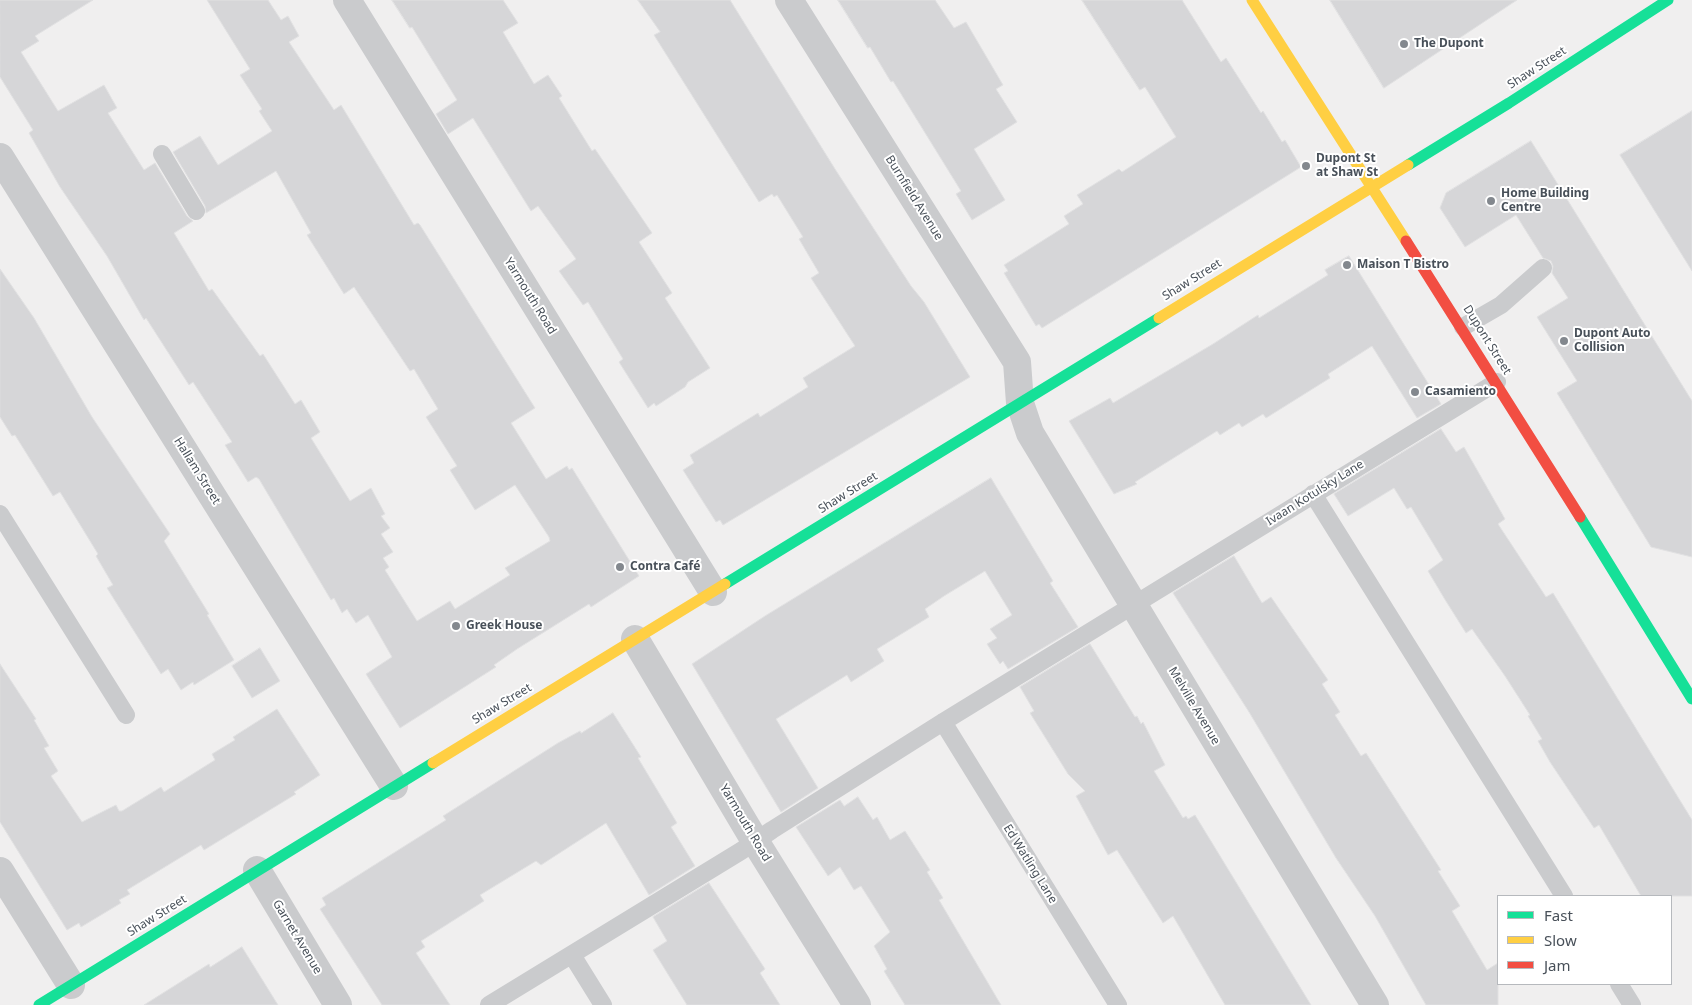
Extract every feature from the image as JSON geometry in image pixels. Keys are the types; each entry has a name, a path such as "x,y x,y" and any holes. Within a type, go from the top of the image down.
{"street":[{"name":"Yarmouth Road","path":"347,0 713,592"},
{"name":"Burnfield Avenue","path":"789,0 1017,362 1020,403"},
{"name":"Dupont Street","path":"1252,0 1498,382 1692,699"},
{"name":"Shaw Street","path":"39,1005 1509,103 1668,0"},
{"name":"Hallam Street","path":"0,157 394,786"},
{"name":"Melville Avenue","path":"1020,403 1030,433 1375,1005"},
{"name":"Yarmouth Road","path":"635,639 755,841 858,1005"},
{"name":"Garnet Avenue","path":"257,870 338,1005"},
{"path":"0,871 71,985"}],"lane":[{"path":"162,154 196,211"},
{"path":"1463,327 1501,305 1543,268"},
{"name":"Ivaan Kotulsky Lane","path":"489,1005 755,841 943,722 1498,382"},
{"path":"1313,494 1563,895"},
{"path":"0,514 126,715"},
{"name":"Ed Watling Lane","path":"943,722 1118,1005"},
{"path":"572,955 602,1005"},
{"path":"1620,985 1632,1005"}],"building":[{"path":"0,0 93,0 35,36 39,41 21,52 58,111 104,85 117,108 108,113 144,170 155,163 187,216 193,221 174,233 209,291 212,289 260,356 263,354 295,404 301,400 320,432 311,438 350,501 371,488 385,514 381,516 390,528 381,534 393,552 383,558 389,567 385,570 417,621 450,601 455,609 510,575 505,568 550,541 549,537 515,485 475,510 450,470 457,466 426,417 438,409 414,369 410,371 354,287 344,294 307,235 311,233 276,171 206,213 205,206 173,152 200,136 218,165 272,131 259,111 262,109 240,75 250,69 207,0 268,0 281,20 288,16 299,36 289,42 334,110 341,105 414,225 418,223 420,225 535,408 511,423 546,479 567,466 569,470 572,468 639,576 591,607 589,604 517,649 494,665 496,667 400,728 366,674 392,657 368,615 356,623 347,609 342,613 334,598 331,600 259,479 256,477 248,482 225,445 232,442 193,382 189,385 146,318 144,320 107,256 60,187 29,133 33,130 0,77"},
{"path":"392,0 503,0 518,23 503,32 534,84 548,75 562,96 559,98 592,151 595,149 652,233 639,242 672,293 665,298 710,368 656,406 654,403 648,408 619,362 623,359 588,302 583,305 559,271 576,259 538,206 531,211 473,118 448,134 436,114 457,100 412,27 410,28"},
{"path":"638,0 730,0 835,169 911,286 924,302 970,377 723,525 720,520 716,522 683,470 694,463 690,455 758,413 760,417 808,387 803,378 855,346 811,278 819,273 799,239 803,237 777,195 774,197 772,194 759,202 654,35 660,32"},
{"path":"838,0 935,0 954,28 966,22 1003,85 996,89 1017,122 974,149 1005,200 972,220 956,194 961,191 893,81 891,82"},
{"path":"1082,0 1182,0 1221,62 1226,58 1261,113 1263,111 1282,142 1285,140 1301,167 1042,328 1039,324 1036,326 1004,273 1008,271 1004,265 1069,224 1064,216 1083,204 1077,195 1119,169 1122,172 1176,137 1145,87 1140,90"},
{"name":"The Dupont","path":"1330,0 1517,0 1384,88"},
{"path":"1692,111 1692,271 1620,155"},
{"path":"1531,141 1692,401 1692,557 1651,547 1557,393 1577,381 1537,317 1568,298 1552,273 1553,266 1551,261 1543,258 1516,215 1465,247 1440,208 1446,193"},
{"path":"1349,256 1441,404 1417,418 1372,346 1328,374 1330,378 1266,418 1263,414 1242,427 1239,423 1220,435 1217,431 1135,482 1137,484 1114,494 1069,421 1110,398 1113,403 1258,315 1259,318 1328,275 1325,270"},
{"path":"0,269 34,318 92,417 170,534 164,541 209,614 207,615 234,660 194,685 193,682 181,690 168,669 161,674 107,588 113,585 96,556 98,554 60,492 53,496 15,435 12,436 0,417"},
{"path":"1441,429 1456,452 1464,447 1505,519 1498,524 1546,597 1553,593 1692,820 1692,896 1640,895 1599,825 1594,828 1550,762 1538,741 1542,739 1528,716 1530,715 1505,676 1472,629 1466,633 1428,571 1443,560 1411,507 1407,509 1394,488 1348,516 1334,494"},
{"path":"991,478 1053,581 1050,583 1078,627 1008,669 1003,661 1000,664 987,644 997,638 990,629 1012,615 985,571 944,596 925,609 929,617 877,649 884,661 851,682 847,675 776,719 818,788 781,812 692,664 765,616"},
{"path":"1234,556 1262,603 1271,597 1328,680 1322,684 1340,712 1335,715 1361,756 1366,753 1441,870 1438,871 1460,906 1452,911 1487,970 1497,964 1498,1005 1426,1005 1375,916 1336,858 1249,712 1173,593"},
{"path":"1090,644 1135,717 1137,716 1141,724 1143,722 1165,765 1154,771 1183,818 1186,816 1188,819 1195,815 1311,1005 1225,1005 1173,916 1163,923 1117,850 1108,855 1076,796 1085,791 1068,774 1030,713 1034,711 1020,687"},
{"path":"260,648 280,681 252,698 232,666"},
{"path":"0,664 36,719 34,720 49,746 44,748 58,771 51,776 82,822 116,805 119,811 122,811 161,787 164,792 215,760 212,754 235,740 233,737 277,709 320,775 294,792 296,794 204,850 201,845 127,890 130,894 119,900 121,903 81,927 79,923 67,930 0,822"},
{"path":"613,713 641,757 638,758 677,823 671,827 695,866 649,895 606,823 541,865 536,861 480,895 484,901 421,941 425,947 416,953 450,1005 382,1005 320,909 326,905 322,898 446,820 443,816 558,743 580,731 581,733"},
{"path":"858,797 873,820 877,817 890,840 905,831 930,870 927,872 943,898 939,900 1001,1005 905,1005 884,971 887,969 874,946 890,932 861,886 854,890 840,867 828,876 796,827 840,800 844,806"},
{"path":"709,883 765,969 760,973 780,1005 687,1005 653,950 667,941 653,917"},
{"path":"242,947 278,1005 144,1005 209,964 210,967"}],"traffic: fast":[{"path":"1408,165 1509,103 1668,0"},
{"path":"725,584 1159,318"},
{"path":"1580,517 1692,699"},
{"path":"39,1005 433,763"}],"traffic: slow":[{"path":"1252,0 1406,241"},
{"path":"1159,318 1408,165"},
{"path":"433,763 725,584"}],"traffic: jam":[{"path":"1406,241 1580,517"}],"place":[{"name":"The Dupont","path":"1404,44"},
{"name":"Dupont St at Shaw St","path":"1306,166"},
{"name":"Home Building Centre","path":"1491,201"},
{"name":"Maison T Bistro","path":"1347,265"},
{"name":"Dupont Auto Collision","path":"1564,341"},
{"name":"Casamiento","path":"1415,392"},
{"name":"Contra Café","path":"620,567"},
{"name":"Greek House","path":"456,626"}]}
